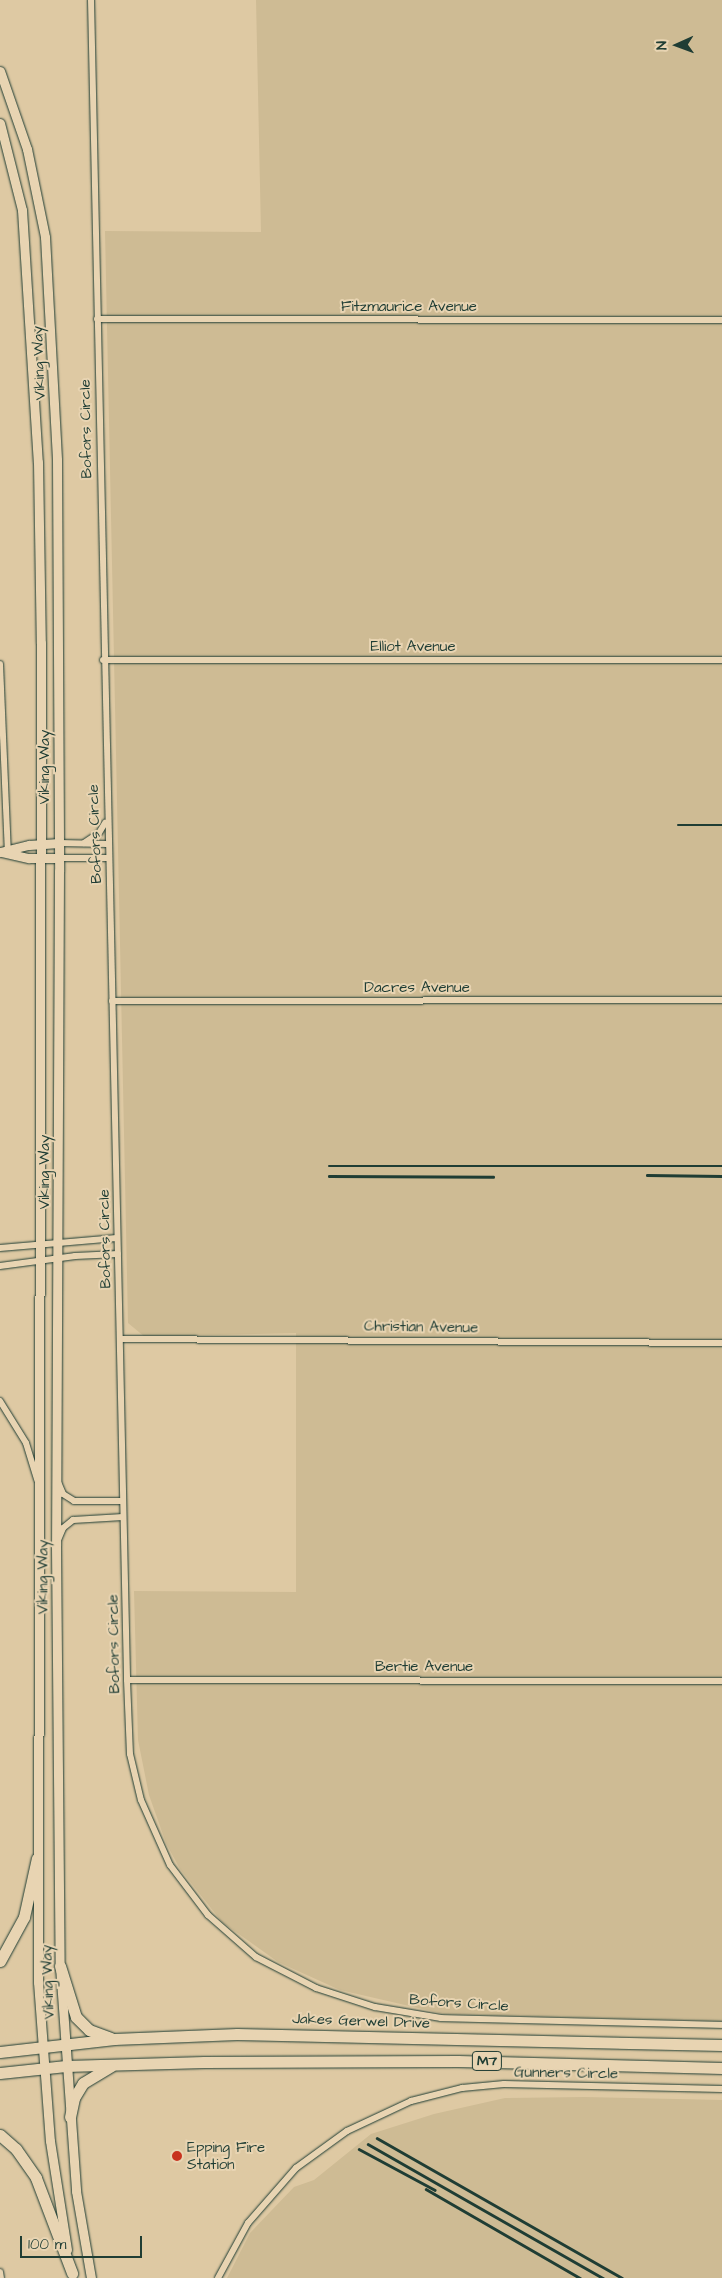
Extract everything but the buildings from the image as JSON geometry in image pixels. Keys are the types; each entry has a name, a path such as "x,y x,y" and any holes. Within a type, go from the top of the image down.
{"highway":[{"path":"0,1961 24,1917 37,1858"},
{"path":"60,1966 68,1999 77,2019 89,2030 114,2039"},
{"name":"Jakes Gerwel Drive","path":"0,2052 114,2039 309,2034 722,2045"},
{"name":"M7","path":"0,2074 66,2066 117,2064 458,2061 722,2068"},
{"path":"70,2117 74,2098 84,2082 117,2064"},
{"path":"0,2135 21,2156 36,2178 73,2276"}],"main road":[{"name":"Viking Way","path":"0,71 33,174 48,266 59,546 56,1546 60,1966 64,2045 76,2191 91,2278"},
{"name":"Viking Way","path":"0,123 22,210 30,306 38,481 41,859 40,1491 37,1858 42,2048 56,2186 73,2276"},
{"path":"4,852 41,844 59,843"},
{"path":"4,852 41,859 59,858"}],"street":[{"name":"Bofors Circle","path":"90,0 122,1501 127,1680 133,1768 159,1844 175,1874 200,1907 231,1938 266,1963 340,1996 420,2015 722,2025"},
{"name":"Fitzmaurice Avenue","path":"97,319 722,320"},
{"name":"Elliot Avenue","path":"103,660 722,660"},
{"path":"0,664 4,852"},
{"path":"83,844 99,833 106,820"},
{"path":"59,843 107,844"},
{"path":"59,858 108,858"},
{"name":"Dacres Avenue","path":"112,1001 722,1000"},
{"path":"0,1248 58,1241 117,1238"},
{"path":"0,1266 58,1258 118,1254"},
{"name":"Christian Avenue","path":"120,1338 722,1343"},
{"path":"0,1401 26,1442 40,1491"},
{"path":"56,1473 62,1491 70,1499 122,1501"},
{"path":"56,1546 61,1531 70,1521 123,1517"},
{"name":"Bertie Avenue","path":"127,1680 722,1681"},
{"name":"Gunners Circle","path":"218,2278 248,2223 296,2168 347,2131 411,2101 462,2088 504,2084 722,2089"},
{"path":"0,2272 1,2278"}],"shaded area":[{"path":"256,0 722,0 722,2021 444,2014 340,1990 278,1962 222,1922 180,1869 166,1843 149,1795 138,1740 134,1591 296,1592 296,1333 145,1337 128,1323 105,231 261,232"},
{"path":"584,2097 722,2100 722,2278 227,2278 250,2233 294,2187 314,2180 371,2134 434,2114 505,2098"}],"railway":[{"path":"678,825 722,825"},
{"path":"329,1166 722,1166"},
{"path":"647,1175 722,1176"},
{"path":"329,1176 493,1177"},
{"path":"377,2138 622,2278"},
{"path":"368,2144 603,2278"},
{"path":"359,2149 435,2190"},
{"path":"426,2189 580,2278"}],"place":[{"name":"Epping Fire Station","path":"177,2156"}]}
